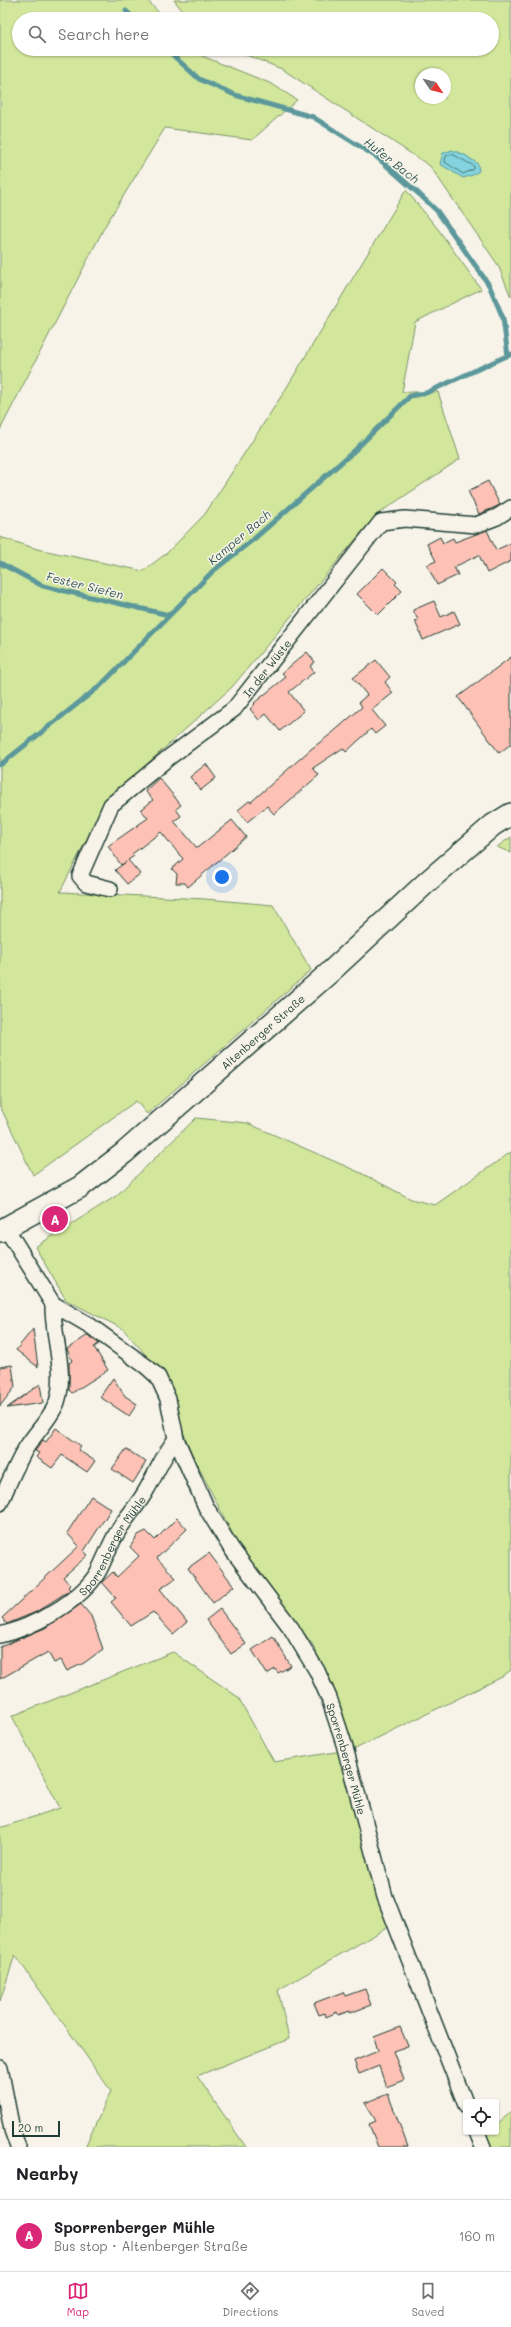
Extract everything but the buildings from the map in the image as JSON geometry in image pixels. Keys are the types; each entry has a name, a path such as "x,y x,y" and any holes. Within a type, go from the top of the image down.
{"main road":[{"name":"Altenberger Straße","path":"3,1230 80,1187 124,1154 329,973 427,882 493,825 511,814"}],"street":[{"name":"In der Wüste","path":"110,889 86,883 80,876 112,805 168,758 234,709 381,522 405,519 476,525 497,517 511,508"},
{"name":"Sporrenberger Mühle","path":"3,1230 53,1304 89,1325 147,1367 158,1377 168,1400 176,1438 209,1513 231,1548 305,1650 329,1698 344,1744 385,1897 464,2099"},
{"path":"0,1503 25,1450 57,1402 59,1373 58,1350 52,1321 53,1304"},
{"name":"Sporrenberger Mühle","path":"0,1635 26,1627 46,1617 87,1586 97,1573 111,1542 140,1502 168,1449 176,1438"},
{"path":"0,2068 12,2130 18,2147"},
{"path":"478,2135 483,2147"}],"green space":[{"path":"0,0 147,0 158,12 12,12 12,56 202,56 272,84 297,100 252,140 165,128 105,226 0,430"},
{"path":"174,0 511,0 511,297 498,265 430,166 282,69 249,56 499,56 499,12 183,12"},
{"path":"406,190 438,229 481,289 415,322 402,392 438,392 460,459 376,515 232,687 106,801 60,892 205,899 273,905 311,970 147,1114 136,1101 33,1175 0,1106 0,537 37,549 143,571 167,553 205,514 284,392"},
{"path":"511,837 511,853 497,847"},
{"path":"196,1118 247,1123 361,1173 411,1199 435,1205 511,1152 511,1670 502,1677 353,1750 339,1704 313,1645 240,1549 190,1450 160,1371 123,1329 66,1300 35,1247 116,1196"},
{"path":"173,1652 238,1697 274,1762 342,1751 392,1925 278,1990 289,2039 197,2076 246,2147 85,2147 111,2091 15,1955 0,2001 0,1828 60,1808 12,1716"},
{"path":"511,2112 511,2147 489,2147 484,2135 499,2135 499,2122"}],"water":[{"path":"452,150 465,155 478,164 479,171 473,175 463,178 440,164 443,153"}],"waterway":[{"name":"Hufer Bach","path":"174,56 199,79 235,95 313,117 378,158 419,194 437,211 489,285 503,318 508,356"},
{"name":"Kamper Bach","path":"0,765 100,686 213,571 255,538 353,452 410,396 426,393 511,354"},
{"name":"Fester Siefen","path":"0,563 43,586 169,615"}],"place":[{"name":"Sporrenberger Mühle","path":"55,1219"}]}
